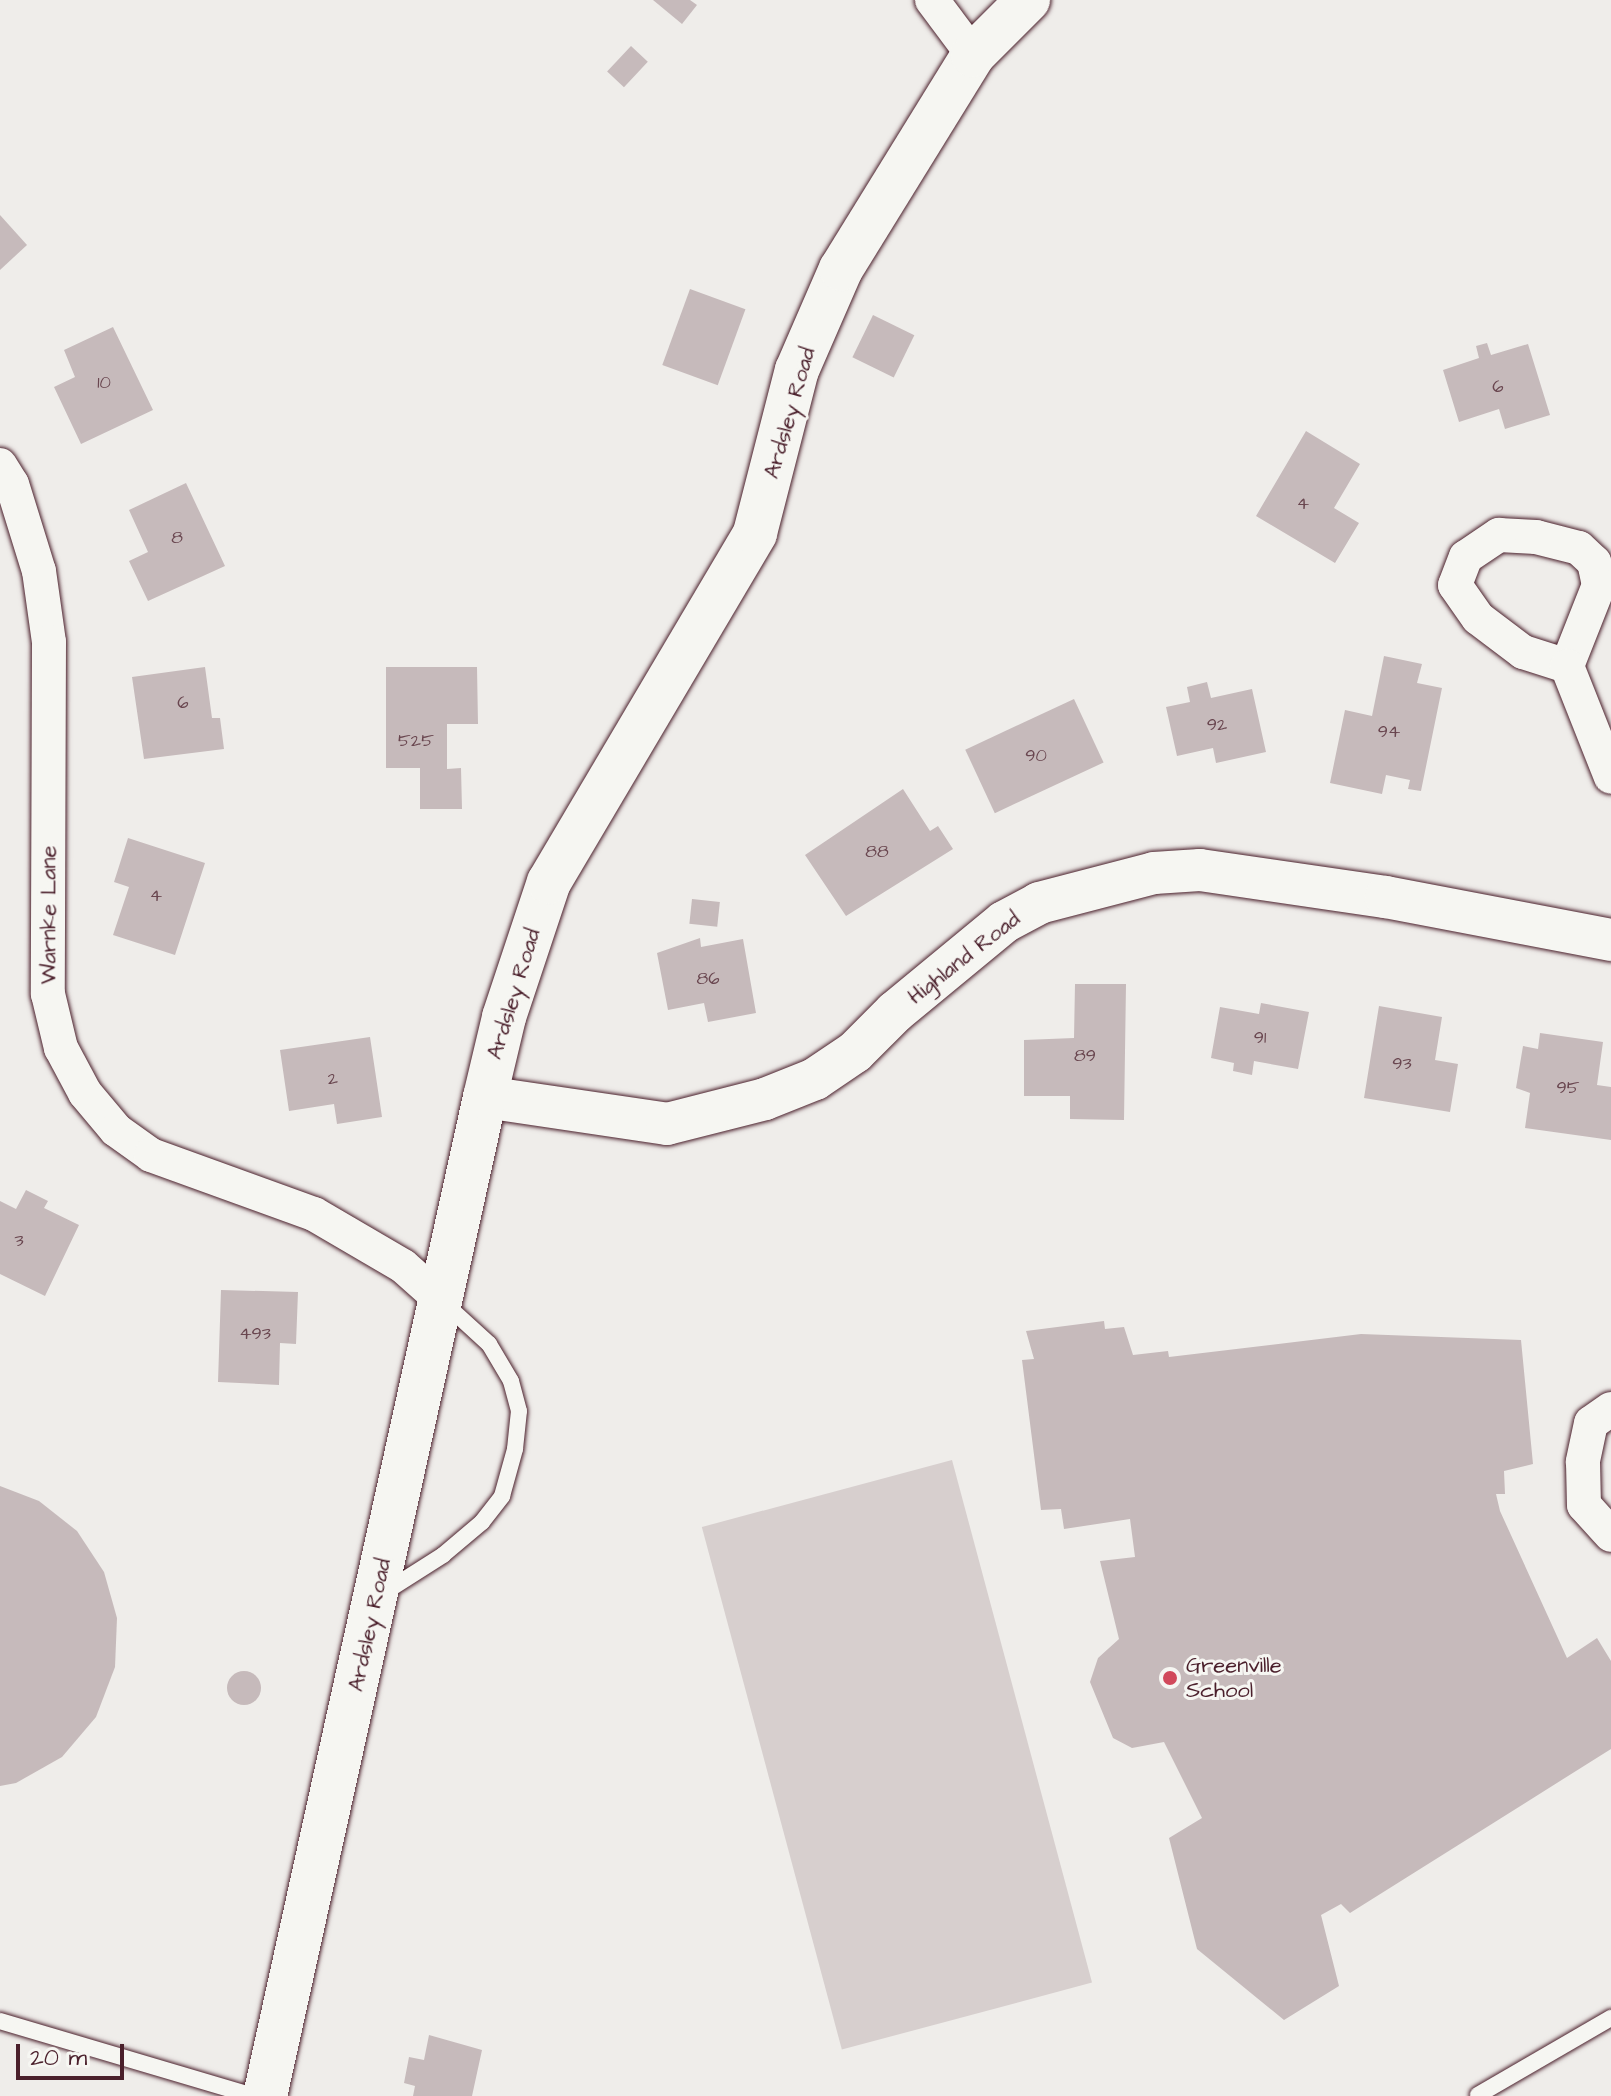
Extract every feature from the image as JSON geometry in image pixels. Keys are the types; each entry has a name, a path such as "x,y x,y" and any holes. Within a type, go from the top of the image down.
{"main road":[{"name":"Ardsley Road","path":"265,2096 485,1097 504,1017 549,882 755,533 797,370 841,269 973,55 1028,0"}],"street":[{"path":"932,0 973,55"},
{"name":"Warnke Lane","path":"0,465 12,484 39,571 49,642 48,994 61,1048 85,1093 116,1130 151,1155 314,1214 403,1266 440,1299"},
{"path":"1567,666 1611,777"},
{"name":"Highland Road","path":"485,1097 667,1124 765,1099 815,1079 855,1052 895,1012 1004,922 1039,903 1154,873 1216,872 1611,940"},
{"path":"1611,1409 1591,1423 1583,1462 1584,1505 1603,1533 1611,1535"}],"lane":[{"path":"377,1597 443,1555 482,1522 502,1496 515,1449 519,1411 511,1381 489,1344 440,1299"},
{"path":"1478,2095 1611,2018"},
{"path":"0,2021 254,2096"}],"shaded area":[{"path":"952,1460 1092,1983 842,2050 702,1527"}],"building":[{"path":"653,0 690,0 697,5 682,24"},
{"path":"631,46 648,62 624,87 607,72"},
{"path":"0,215 27,245 0,270"},
{"path":"690,289 745,309 718,385 662,365"},
{"path":"873,315 914,335 894,377 852,357"},
{"path":"113,327 153,410 81,444 54,387 75,377 64,350"},
{"path":"1487,343 1491,355 1528,344 1550,415 1505,429 1499,409 1459,422 1443,370 1479,358 1476,346"},
{"path":"1306,431 1360,464 1334,508 1359,523 1335,563 1256,516"},
{"path":"186,483 225,566 148,601 129,561 148,552 129,510"},
{"path":"1384,656 1422,664 1417,683 1442,688 1421,791 1408,789 1410,780 1386,775 1382,794 1330,783 1345,710 1372,716"},
{"path":"205,667 212,718 220,718 224,749 144,759 132,677"},
{"path":"386,667 477,667 478,724 447,724 447,769 461,768 462,809 420,809 420,768 386,768"},
{"path":"1207,682 1211,698 1252,689 1266,752 1216,763 1213,748 1177,756 1166,707 1190,702 1187,687"},
{"path":"1074,699 1104,762 995,813 965,750"},
{"path":"903,789 930,831 938,826 953,849 846,916 805,855"},
{"path":"128,838 205,863 175,955 113,935 129,887 114,882"},
{"path":"692,899 720,902 717,927 689,924"},
{"path":"700,938 701,947 743,939 756,1013 708,1022 704,1003 668,1010 657,953"},
{"path":"1075,984 1126,984 1124,1120 1070,1119 1070,1096 1024,1096 1024,1040 1074,1038"},
{"path":"1261,1003 1309,1012 1298,1069 1254,1061 1252,1075 1233,1071 1234,1063 1211,1058 1220,1007 1259,1014"},
{"path":"1379,1006 1442,1017 1435,1060 1458,1064 1450,1112 1364,1098"},
{"path":"1540,1033 1603,1042 1597,1085 1611,1087 1611,1140 1525,1128 1530,1093 1516,1088 1523,1046 1538,1049"},
{"path":"370,1037 382,1117 337,1124 334,1104 289,1111 280,1050"},
{"path":"26,1190 48,1201 44,1208 79,1225 45,1296 0,1274 0,1201 16,1209"},
{"path":"221,1290 298,1292 296,1344 280,1343 279,1385 218,1382"},
{"path":"1104,1321 1105,1329 1124,1327 1133,1355 1168,1351 1169,1357 1361,1334 1521,1340 1533,1464 1504,1471 1505,1494 1496,1494 1500,1511 1567,1658 1597,1638 1611,1661 1611,1749 1350,1913 1341,1904 1321,1915 1339,1986 1284,2020 1197,1949 1169,1838 1202,1818 1164,1742 1132,1748 1113,1738 1090,1682 1098,1658 1119,1639 1100,1561 1135,1557 1130,1519 1064,1529 1061,1509 1041,1510 1022,1360 1034,1359 1026,1331"},
{"path":"0,1486 39,1501 77,1531 104,1572 117,1618 115,1667 96,1717 62,1757 16,1783 0,1786"},
{"path":"244,1671 256,1676 261,1688 256,1700 244,1705 232,1700 227,1688 232,1676"},
{"path":"429,2035 482,2050 472,2096 413,2096 415,2086 404,2083 409,2057 424,2060"}],"place":[{"name":"Greenville School","path":"1170,1678"}]}
